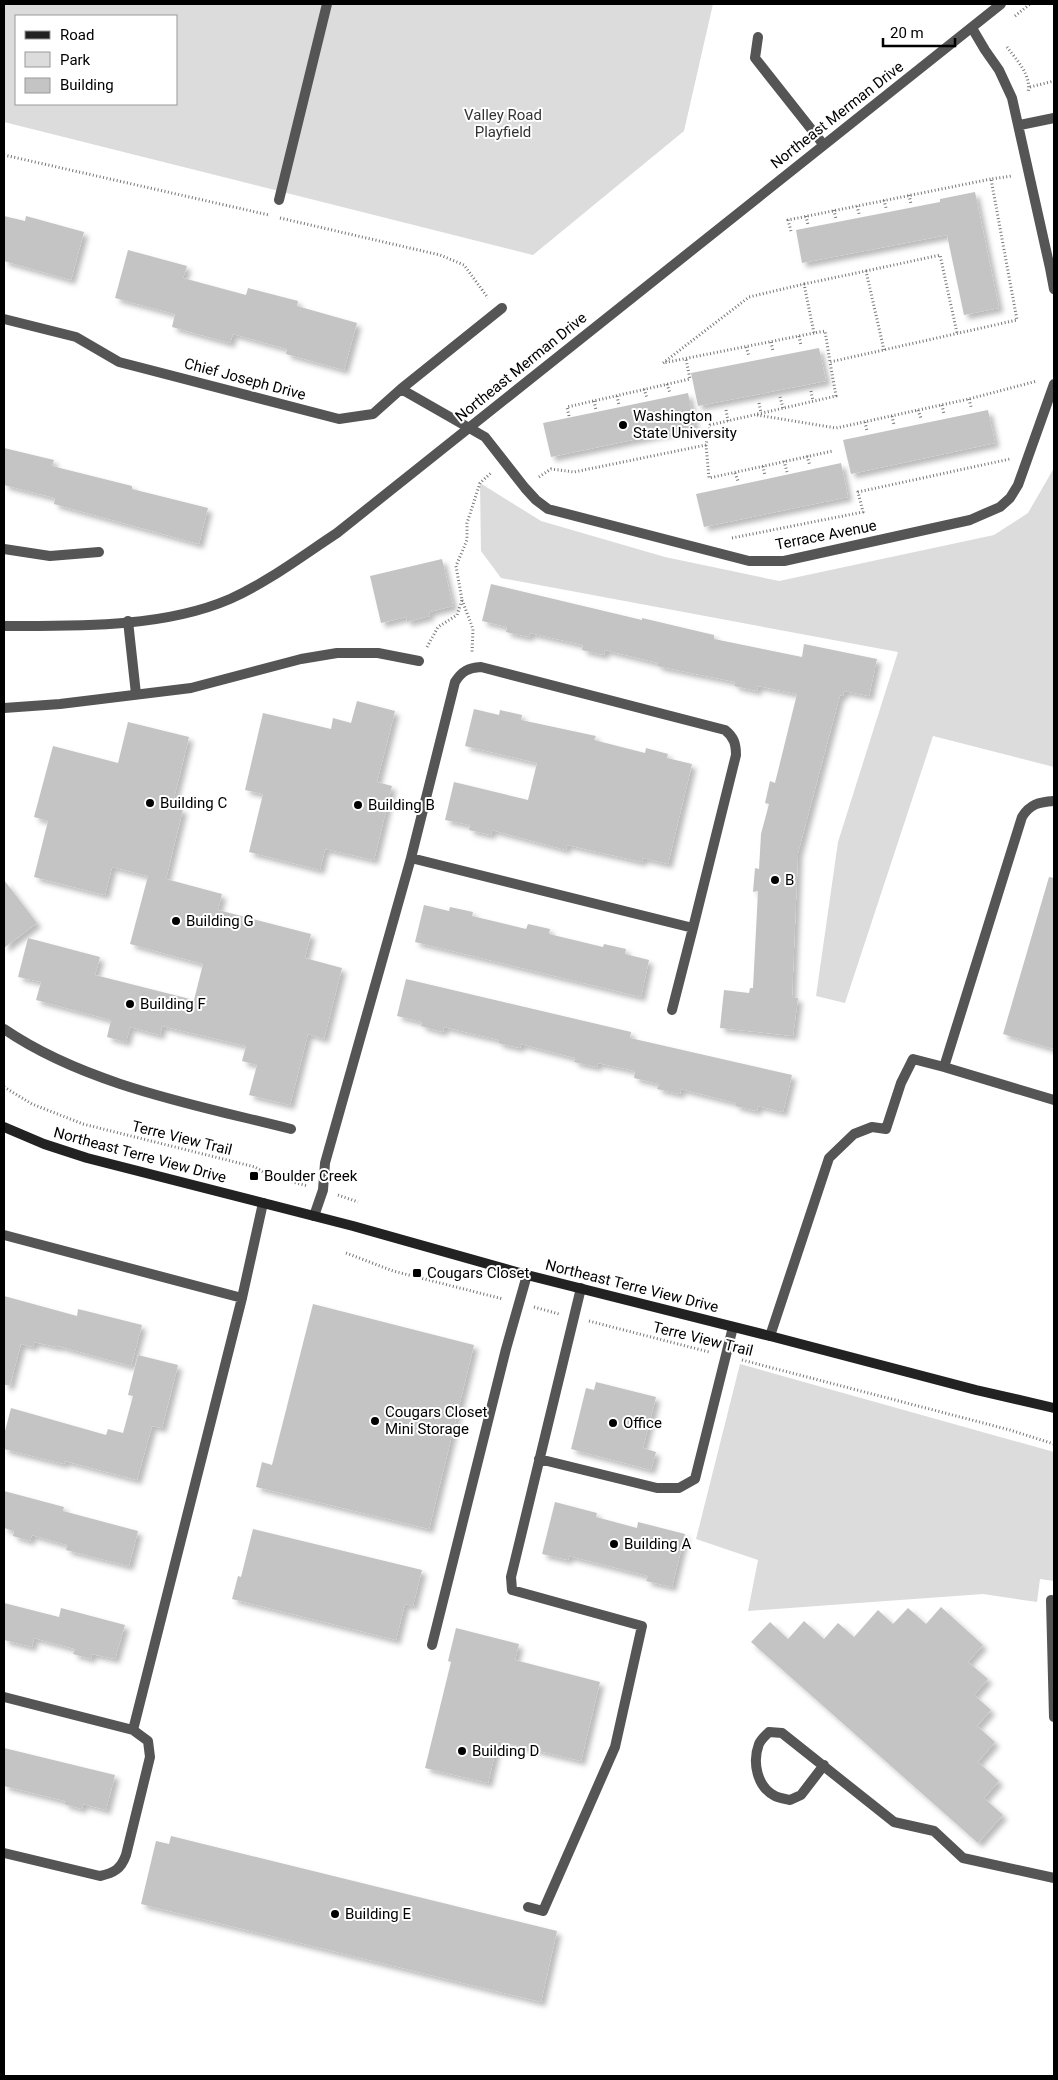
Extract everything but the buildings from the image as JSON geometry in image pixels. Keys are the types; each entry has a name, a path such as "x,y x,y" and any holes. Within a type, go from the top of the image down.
{"main road":[{"name":"Northeast Terre View Drive","path":"4,1127 44,1144 87,1158 314,1216 527,1275 976,1390 1054,1408"}],"street":[{"path":"279,200 327,4"},
{"name":"Northeast Merman Drive","path":"4,626 83,627 175,616 202,609 230,598 266,580 337,532 1001,4"},
{"path":"972,28 999,70 1012,98 1020,125 1052,267 1054,289"},
{"path":"758,38 754,58 824,144"},
{"path":"1020,125 1054,118"},
{"name":"Chief Joseph Drive","path":"4,319 76,338 119,362 339,419 373,414 500,309"},
{"name":"Terrace Avenue","path":"469,428 484,437 525,488 548,509 749,561 784,561 970,520 1000,507 1010,498 1018,485 1054,384"},
{"path":"401,389 469,428"},
{"path":"4,549 50,556 99,552"},
{"path":"128,621 136,694"},
{"path":"4,708 60,704 191,688 301,659 337,653 378,653 419,662"},
{"path":"314,1216 323,1190 325,1163 411,858 455,682 461,672 481,667 725,730 732,736 736,746 736,756 672,1010"},
{"path":"944,1068 1022,817 1027,809 1034,804 1054,801"},
{"path":"411,858 693,928"},
{"path":"4,1030 44,1054 89,1073 207,1108 291,1130"},
{"path":"770,1336 829,1158 854,1134 872,1128 886,1129 901,1083 913,1059 1054,1100"},
{"path":"133,1730 242,1298 263,1203"},
{"path":"4,1235 242,1298"},
{"path":"432,1645 527,1275"},
{"path":"528,1907 543,1911 615,1747 642,1626 512,1590 511,1576 581,1288"},
{"path":"539,1459 657,1488 679,1488 695,1479 733,1327"},
{"path":"1051,1600 1054,1717"},
{"path":"4,1697 133,1730 148,1741 150,1756 126,1854 120,1867 115,1872 100,1876 4,1853"},
{"path":"824,1765 801,1795 790,1800 775,1796 762,1786 757,1772 756,1756 760,1743 769,1732 782,1733 824,1765 894,1822 934,1831 962,1858 1054,1878"}],"path":[{"path":"1008,22 1030,4"},
{"path":"1004,44 1022,69 1030,87 1020,125"},
{"path":"1030,87 1054,81"},
{"path":"4,155 440,255 464,265 500,309"},
{"path":"791,231 788,220 908,195 1030,173"},
{"path":"830,362 1017,320 991,179"},
{"path":"908,195 911,204"},
{"path":"884,200 886,208"},
{"path":"856,206 858,214"},
{"path":"834,210 836,219"},
{"path":"806,216 808,225"},
{"path":"833,451 709,478 706,445 710,425 836,396 825,331 663,363 748,297 940,255 957,333"},
{"path":"866,271 884,350"},
{"path":"804,284 814,334"},
{"path":"799,336 801,345"},
{"path":"771,342 774,352"},
{"path":"746,347 749,356"},
{"path":"569,416 566,407 690,379 686,359"},
{"path":"753,414 836,428 969,399 1045,379"},
{"path":"667,384 670,393"},
{"path":"644,389 646,398"},
{"path":"811,391 814,401"},
{"path":"617,396 620,405"},
{"path":"780,398 783,408"},
{"path":"969,399 972,407"},
{"path":"594,401 596,410"},
{"path":"759,403 761,413"},
{"path":"942,405 944,414"},
{"path":"726,410 728,421"},
{"path":"918,410 921,418"},
{"path":"892,416 894,424"},
{"path":"865,422 868,431"},
{"path":"525,488 551,469 574,472 706,445"},
{"path":"727,539 862,512 858,492 1030,455"},
{"path":"807,456 810,466"},
{"path":"472,668 473,629 462,600 456,566 467,540 467,523 480,483 504,461"},
{"path":"784,462 787,472"},
{"path":"763,466 765,476"},
{"path":"735,473 738,481"},
{"path":"419,662 438,627 456,615 462,600"},
{"name":"Terre View Trail","path":"4,1086 32,1104 83,1124 255,1167 270,1176 323,1190 358,1202"},
{"name":"Terre View Trail","path":"346,1253 393,1271 1010,1430 1054,1444"}],"green space":[{"name":"Valley Road Playfield","path":"4,4 713,4 684,131 533,255 4,122"},
{"path":"1054,468 1054,767 933,736 845,1003 816,996 838,842 898,652 501,578 481,551 480,483 541,521 665,557 779,581 994,535 1028,513"},
{"path":"740,1364 1054,1452 1054,1581 1040,1579 1037,1602 983,1594 748,1611 758,1560 696,1539"}],"place":[{"name":"Washington State University","path":"623,425"},
{"name":"Building C","path":"150,803"},
{"name":"Building B","path":"358,805"},
{"name":"B","path":"775,880"},
{"name":"Building G","path":"176,921"},
{"name":"Building F","path":"130,1004"},
{"name":"Boulder Creek","path":"254,1176"},
{"name":"Cougars Closet","path":"417,1273"},
{"name":"Cougars Closet Mini Storage","path":"375,1421"},
{"name":"Office","path":"613,1423"},
{"name":"Building A","path":"614,1544"},
{"name":"Building D","path":"462,1751"},
{"name":"Building E","path":"335,1914"}]}
